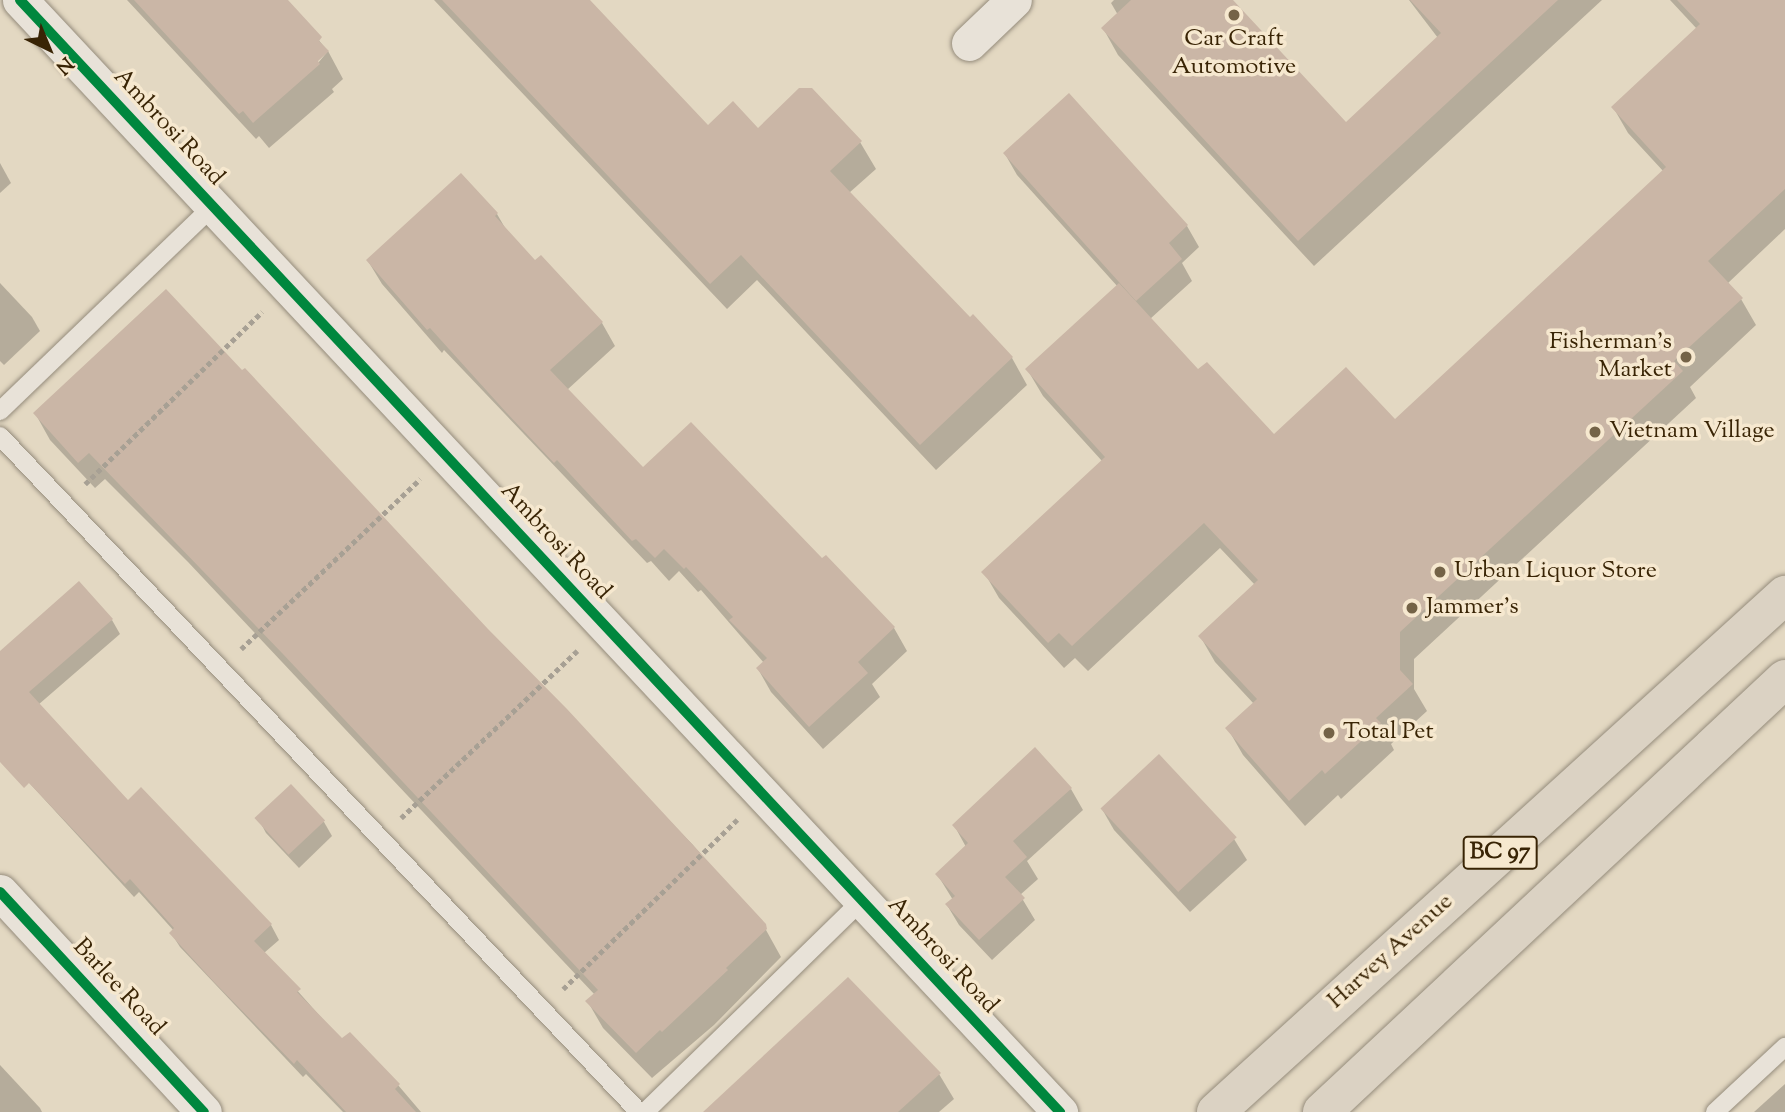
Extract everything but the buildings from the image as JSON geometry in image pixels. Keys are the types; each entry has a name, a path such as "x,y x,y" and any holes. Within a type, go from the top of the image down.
{"highway":[{"name":"Harvey Avenue","path":"1216,1112 1785,595"},
{"name":"BC 97","path":"1322,1112 1785,679"}],"street":[{"name":"Ambrosi Road","path":"20,0 1060,1112"},
{"path":"969,43 1014,0"},
{"name":"Barlee Road","path":"0,892 204,1112"}],"lane":[{"path":"0,411 213,206"},
{"path":"0,436 639,1112"},
{"path":"645,1112 862,900"},
{"path":"1714,1112 1785,1047"}],"path":[{"path":"64,504 288,287"},
{"path":"220,669 445,455"},
{"path":"380,838 604,625"},
{"path":"542,1009 763,795"}],"cycle path":[{"path":"20,0 1060,1112"},
{"path":"0,892 204,1112"}],"place":[{"name":"Car Craft Automotive","path":"1234,15"},
{"name":"Fisherman's Market","path":"1686,357"},
{"name":"Vietnam Village","path":"1595,432"},
{"name":"Urban Liquor Store","path":"1440,572"},
{"name":"Jammer's","path":"1412,608"},
{"name":"Total Pet","path":"1329,733"}]}
